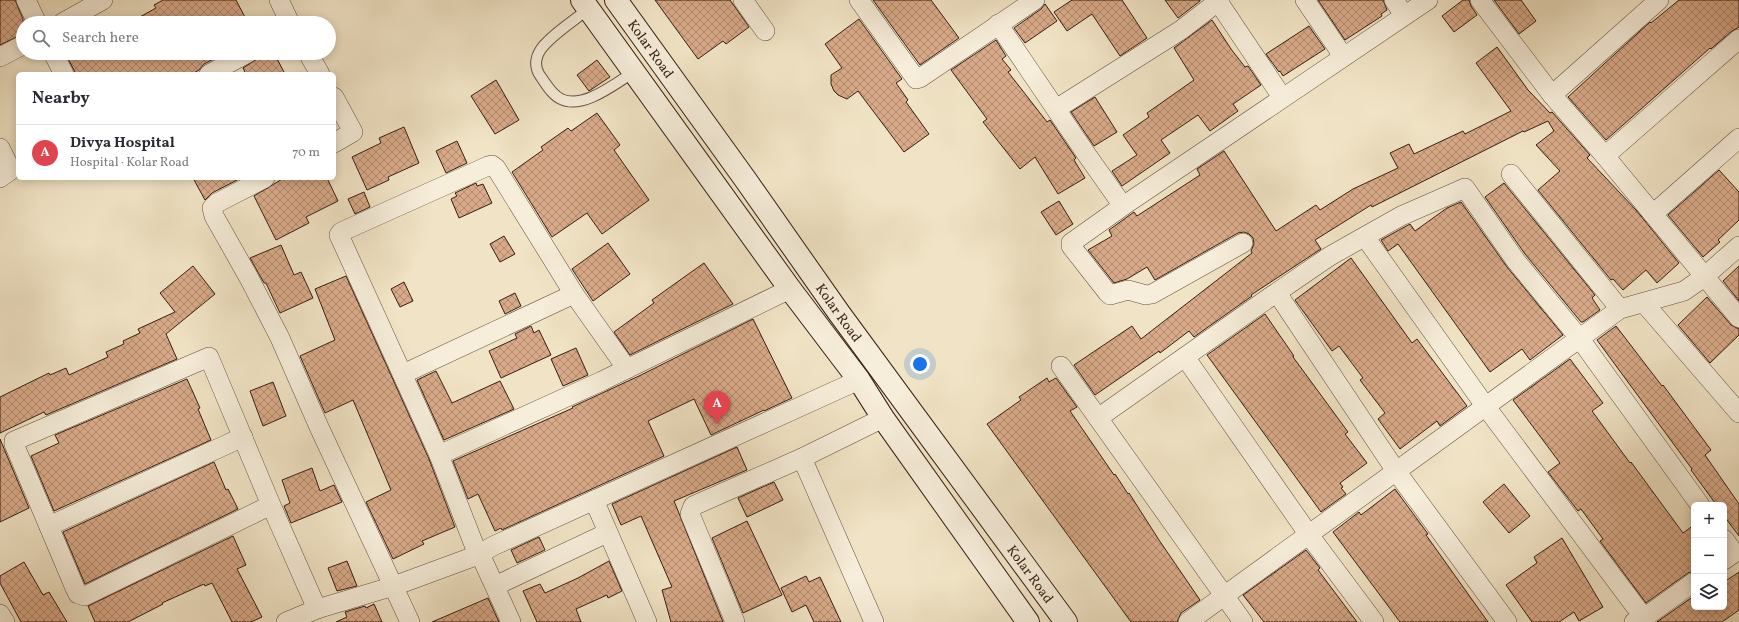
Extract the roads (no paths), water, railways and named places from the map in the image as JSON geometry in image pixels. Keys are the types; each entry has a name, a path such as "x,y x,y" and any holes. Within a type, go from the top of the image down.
{"main road":[{"name":"Kolar Road","path":"616,0 839,313 1066,622"},
{"name":"Kolar Road","path":"585,4 790,289 859,380 883,418 1028,622"}],"street":[{"path":"26,0 34,16"},
{"path":"74,16 103,0"},
{"path":"279,0 287,16"},
{"path":"743,0 765,31"},
{"path":"863,1 916,79 920,78 1035,0"},
{"path":"1305,0 1343,56"},
{"path":"1243,243 1146,296 1128,290 1110,295 1071,246 1071,243 1123,206 1343,56 1399,8 1428,0"},
{"path":"1480,0 1552,95 1605,156 1739,318"},
{"path":"1552,95 1659,0"},
{"path":"1056,110 1181,30 1218,1 1282,97"},
{"path":"998,24 1123,206"},
{"path":"1605,156 1739,39"},
{"path":"0,57 16,49"},
{"path":"57,60 63,72"},
{"path":"213,72 235,60"},
{"path":"312,60 319,72"},
{"path":"336,100 354,132 336,142"},
{"path":"1653,214 1739,138"},
{"path":"0,148 11,170 0,178"},
{"path":"511,622 479,555 439,455 403,374 339,235 341,232 492,165 496,168 574,294 627,369"},
{"path":"1511,174 1620,309"},
{"path":"257,180 217,203 212,208 214,216 249,278 280,338 410,622"},
{"path":"1098,418 1330,256 1401,216 1465,188 1516,261 1580,339 1698,502"},
{"path":"1365,237 1639,620 1691,584"},
{"path":"1188,622 1620,309 1684,291 1704,277 1739,246"},
{"path":"439,455 627,369 790,289"},
{"path":"1277,293 1396,471 1507,622"},
{"path":"403,374 574,294"},
{"path":"1644,302 1739,412"},
{"path":"271,505 85,596 78,594 75,588 14,441 209,357 271,505 317,609"},
{"path":"1185,358 1309,535 1374,622"},
{"path":"1061,366 1243,622"},
{"path":"286,622 317,609 394,586 479,555 493,546 859,380"},
{"path":"735,622 690,514 693,506 802,458 883,418"},
{"path":"49,526 243,437"},
{"path":"802,458 874,622"},
{"path":"594,500 607,533 647,622"},
{"path":"494,586 607,533"},
{"path":"0,614 5,622"}],"lane":[{"path":"585,4 541,49 536,60 536,72 553,93 562,100 573,102 598,94 634,72"}],"place":[{"name":"Divya Hospital","path":"717,424"}]}
